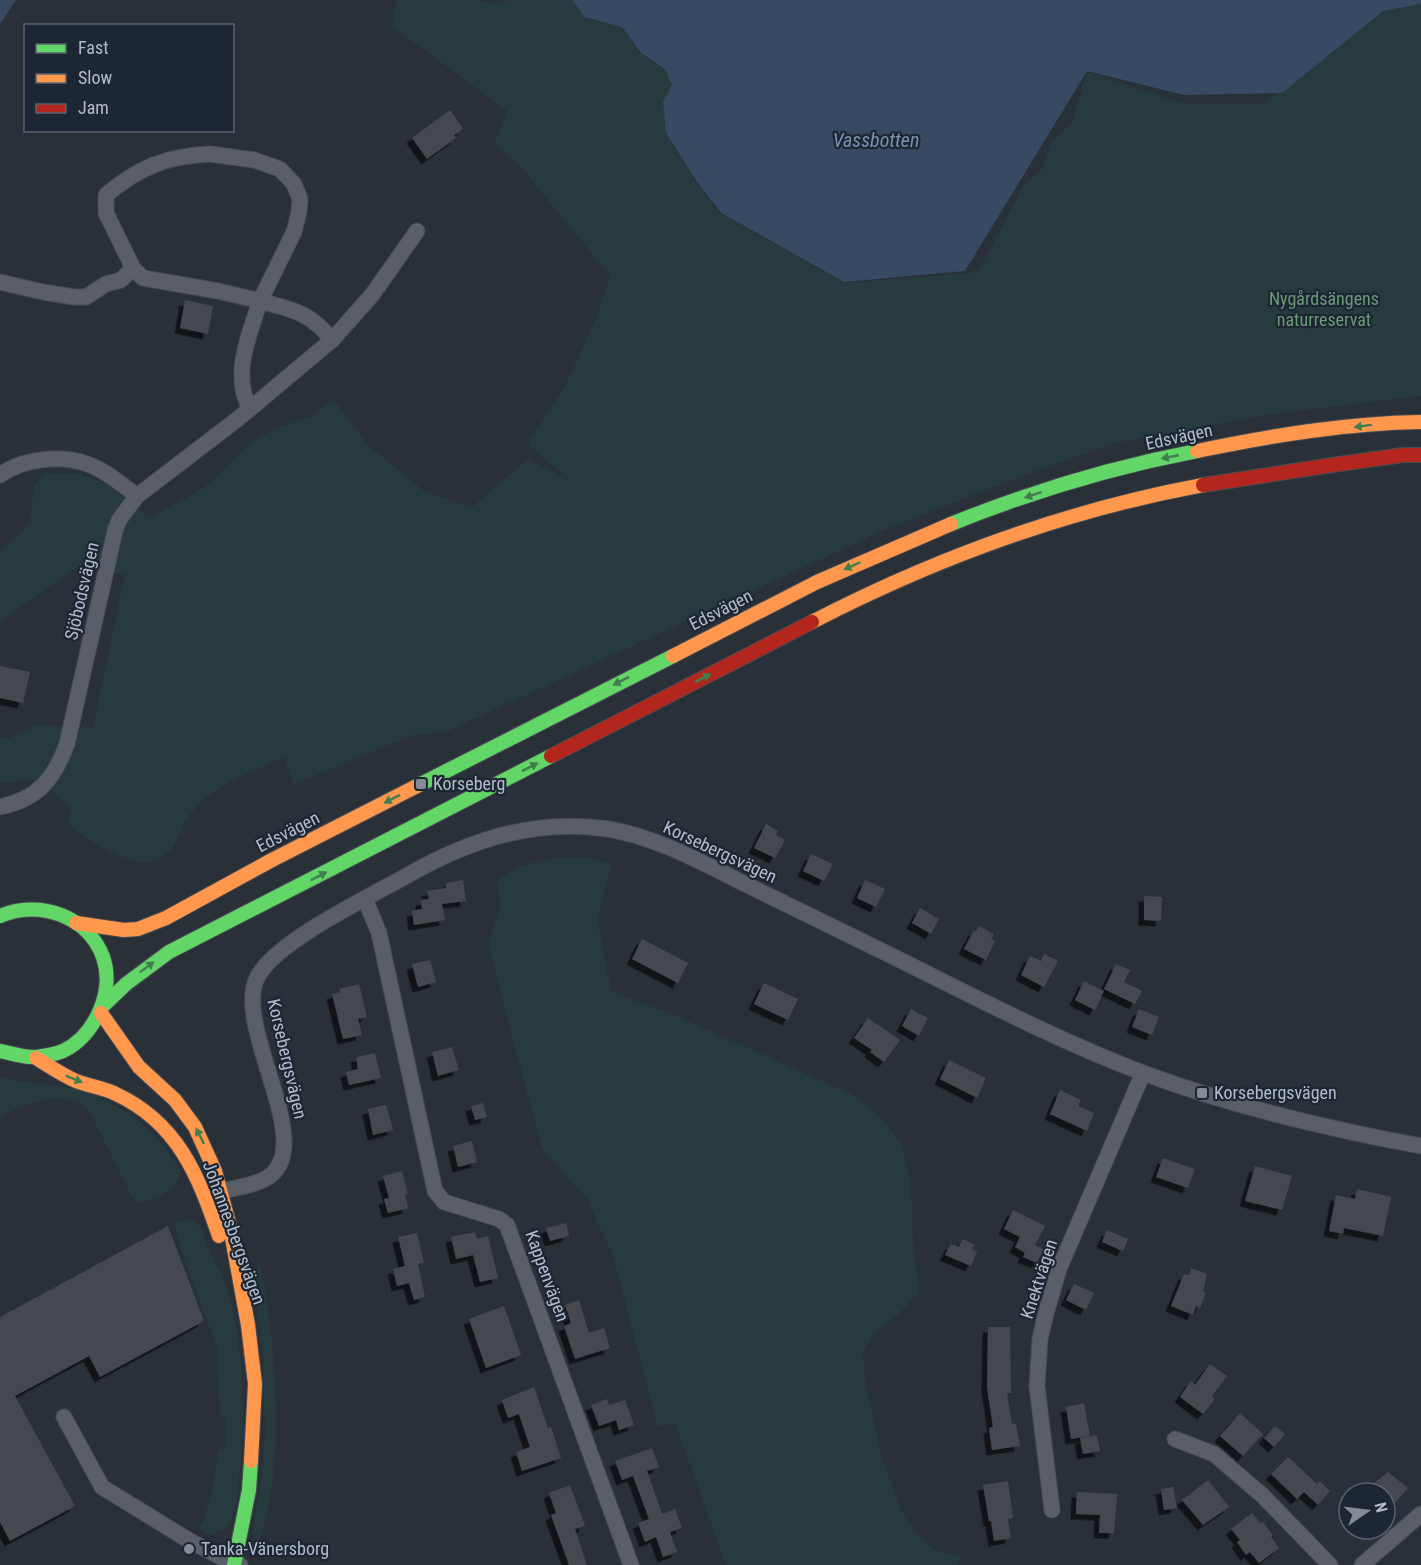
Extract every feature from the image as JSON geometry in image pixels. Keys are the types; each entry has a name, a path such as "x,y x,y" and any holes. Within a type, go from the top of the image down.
{"main road":[{"name":"Edsvägen","path":"76,923 124,930 138,929 158,922 283,855 817,582 978,514 1089,477 1154,460 1271,437 1396,422 1421,422"},
{"path":"0,1051 17,1057 36,1058 56,1054 75,1045 90,1030 102,1009 126,984 170,952 849,603 962,555 1041,526 1158,494 1276,472 1403,455 1421,455"},
{"path":"0,904 47,910 76,923 92,939 103,960 107,983 102,1009"},
{"path":"0,916 26,909"},
{"path":"122,1045 118,1017 119,1001 126,984"},
{"name":"Johannesbergsvägen","path":"102,1009 122,1045 139,1067 175,1100 195,1127 211,1161 239,1269 255,1384 254,1436 249,1490 236,1565"},
{"name":"Johannesbergsvägen","path":"36,1058 70,1078 136,1104 156,1119 177,1141 194,1169 205,1195 248,1325"}],"street":[{"path":"249,407 243,395 242,360 261,302 294,232 300,212 300,200 294,184 280,169 254,160 210,154 184,155 160,161 118,185 106,195 106,213 133,268 144,278 218,291 261,302 298,311 320,325 332,340"},
{"name":"Sjöbodsvägen","path":"0,807 24,799 39,790 51,778 59,764 67,744 115,531 123,514 137,496 239,418 249,407 302,367 332,340 372,295 417,231"},
{"path":"0,282 44,292 86,297 106,284 120,280 133,268"},
{"path":"0,476 16,467 38,461 57,459 76,461 91,465 137,496"},
{"name":"Korsebergsvägen","path":"220,1191 267,1178 276,1169 285,1148 277,1104 254,1021 252,997 256,979 264,966 306,933 416,870 449,854 505,833 561,825 623,832 703,863 1023,1020 1143,1073 1202,1093 1280,1115 1421,1146"},
{"name":"Kappenvägen","path":"365,899 379,933 435,1191 444,1202 499,1219 507,1225 631,1565"},
{"name":"Knektvägen","path":"1052,1510 1037,1386 1040,1339 1059,1269 1143,1073"},
{"path":"64,1418 102,1487 190,1542 236,1565"},
{"path":"1175,1438 1214,1454 1262,1495 1330,1565"},
{"path":"1362,1565 1421,1514"}],"green space":[{"name":"Nygårdsängens naturreservat","path":"397,0 475,0 496,4 509,0 572,0 585,17 622,27 640,53 665,69 672,85 663,102 666,133 696,183 720,213 844,283 978,272 1024,185 1041,171 1051,143 1073,122 1086,71 1185,104 1264,104 1383,8 1421,0 1421,396 1272,414 1114,443 887,529 448,731 413,735 294,784 284,757 210,794 190,814 170,851 151,861 131,860 91,841 74,828 68,822 71,808 40,780 0,783 0,738 7,739 38,725 93,728 125,575 75,568 0,622 0,552 30,524 34,486 44,473 77,473 107,484 149,518 204,488 258,438 275,429 312,416 334,400 368,445 424,491 471,508 528,459 569,480 528,444 565,386 598,314 610,276 522,168 495,143 507,111 392,26"},
{"path":"581,857 612,864 597,919 611,991 679,1017 853,1095 883,1119 901,1144 911,1185 913,1240 919,1292 897,1316 874,1332 863,1352 865,1381 882,1458 901,1510 917,1535 936,1551 961,1556 959,1565 726,1565 675,1423 657,1426 614,1258 587,1199 542,1149 488,944 500,909 498,880 519,868 538,861"},
{"path":"0,1077 91,1093 117,1106 158,1138 181,1172 179,1179 164,1194 137,1203 90,1112 81,1104 59,1098 34,1102 0,1117"},
{"path":"190,1219 201,1229 225,1283 236,1327 242,1375 242,1448 235,1508 227,1528 209,1535 201,1531 199,1527 202,1525 212,1492 219,1450 226,1447 226,1418 220,1417 217,1347 182,1253 174,1223"},
{"path":"259,1262 272,1343 276,1420 270,1498 257,1547 253,1541 252,1532 261,1483 265,1433 263,1355 254,1279"}],"water":[{"path":"0,0 16,0 0,24"},
{"name":"Vassbotten","path":"572,0 1421,0 1421,4 1383,11 1282,93 1184,95 1087,71 965,271 844,282 721,213 697,182 666,133 663,102 672,85 665,69 641,53 622,27 585,17"}],"building":[{"path":"450,110 463,129 454,135 456,138 427,159 412,138"},
{"path":"185,300 213,306 208,334 180,328"},
{"path":"0,666 30,672 23,703 0,698"},
{"path":"766,824 778,831 776,835 785,840 775,858 754,848"},
{"path":"811,854 833,864 824,881 803,871"},
{"path":"463,880 466,901 442,904 445,920 414,925 412,911 422,909 421,900 429,899 427,891 446,888 446,883"},
{"path":"865,880 885,889 876,907 857,898"},
{"path":"1144,896 1162,897 1161,921 1144,920"},
{"path":"920,908 939,919 931,934 912,923"},
{"path":"979,926 994,934 991,939 995,941 986,960 964,949 974,930 976,932"},
{"path":"642,939 688,963 678,983 632,959"},
{"path":"1044,954 1058,961 1044,987 1021,975 1030,956 1041,961"},
{"path":"430,960 436,982 418,987 412,964"},
{"path":"1116,964 1130,970 1124,982 1142,991 1135,1004 1104,989"},
{"path":"1084,981 1104,991 1095,1010 1075,1000"},
{"path":"764,983 798,999 788,1020 754,1004"},
{"path":"359,984 367,1017 358,1019 362,1035 343,1039 332,994 340,992 339,989"},
{"path":"911,1009 928,1018 919,1036 902,1026"},
{"path":"1139,1009 1159,1017 1152,1035 1132,1027"},
{"path":"868,1018 900,1040 884,1062 870,1052 872,1050 854,1038"},
{"path":"452,1047 459,1070 438,1076 432,1052"},
{"path":"375,1053 381,1078 349,1085 346,1072 358,1069 356,1057"},
{"path":"949,1060 986,1078 977,1098 940,1079"},
{"path":"1060,1090 1081,1100 1078,1106 1094,1113 1087,1131 1050,1114"},
{"path":"483,1103 487,1117 475,1120 471,1106"},
{"path":"386,1105 393,1130 373,1135 368,1109"},
{"path":"472,1141 477,1162 458,1167 453,1146"},
{"path":"1163,1158 1195,1169 1188,1188 1156,1177"},
{"path":"1255,1166 1292,1176 1282,1210 1245,1201"},
{"path":"402,1171 408,1194 405,1194 408,1208 388,1213 384,1199 389,1198 383,1176"},
{"path":"1357,1189 1391,1197 1383,1236 1344,1228 1343,1234 1329,1231 1336,1195 1355,1199"},
{"path":"1013,1210 1045,1226 1035,1245 1044,1249 1037,1263 1023,1257 1025,1253 1015,1247 1020,1237 1004,1229"},
{"path":"566,1223 569,1236 550,1241 546,1228"},
{"path":"168,1226 204,1321 100,1377 89,1356 15,1396 75,1506 10,1541 0,1522 0,1317"},
{"path":"1107,1230 1128,1239 1123,1251 1102,1242"},
{"path":"475,1232 477,1239 488,1236 498,1278 480,1282 473,1255 456,1259 451,1237"},
{"path":"417,1233 424,1263 418,1264 425,1297 414,1300 409,1283 397,1286 393,1269 405,1266 398,1237"},
{"path":"963,1239 975,1245 972,1249 977,1252 971,1266 945,1255 951,1244 959,1247"},
{"path":"1191,1268 1207,1274 1203,1292 1206,1293 1200,1308 1196,1306 1193,1315 1171,1306 1184,1274 1189,1275"},
{"path":"1074,1284 1094,1293 1086,1310 1066,1300"},
{"path":"579,1300 589,1333 604,1328 610,1348 575,1359 564,1326 571,1323 565,1305"},
{"path":"504,1306 521,1355 486,1368 469,1319"},
{"path":"988,1327 1010,1327 1011,1393 1007,1393 1012,1424 1016,1424 1020,1446 992,1450 989,1428 993,1427 987,1387"},
{"path":"1210,1364 1227,1376 1212,1396 1215,1399 1203,1414 1180,1397 1191,1381 1195,1385"},
{"path":"534,1387 561,1458 522,1471 516,1452 530,1447 519,1414 508,1418 502,1400"},
{"path":"607,1399 609,1405 625,1400 634,1425 619,1430 616,1420 599,1426 591,1405"},
{"path":"1084,1403 1090,1436 1071,1439 1066,1407"},
{"path":"1240,1413 1263,1434 1243,1456 1220,1436"},
{"path":"1275,1426 1285,1434 1274,1447 1264,1438"},
{"path":"1097,1435 1100,1451 1083,1454 1080,1438"},
{"path":"652,1448 659,1467 647,1471 662,1514 675,1509 682,1528 670,1532 677,1552 663,1557 656,1537 645,1542 638,1523 649,1519 633,1476 622,1480 615,1461"},
{"path":"1288,1457 1317,1484 1320,1481 1330,1491 1318,1505 1304,1492 1297,1499 1271,1474"},
{"path":"1388,1472 1408,1488 1397,1501 1397,1481 1377,1481"},
{"path":"1208,1480 1229,1507 1203,1525 1182,1500"},
{"path":"1008,1481 1013,1518 1008,1519 1011,1538 994,1541 983,1485"},
{"path":"570,1485 585,1526 575,1529 587,1565 569,1565 551,1515 556,1513 549,1493"},
{"path":"1173,1487 1177,1508 1164,1510 1161,1489"},
{"path":"1077,1492 1117,1494 1114,1533 1099,1533 1100,1515 1076,1514"},
{"path":"1252,1513 1261,1524 1263,1522 1279,1548 1259,1563 1250,1552 1246,1555 1237,1542 1240,1540 1231,1529"}],"traffic: fast":[{"path":"951,524 1072,481 1197,451"},
{"path":"415,787 673,656"},
{"path":"103,1006 126,984 169,952 551,756"},
{"path":"0,916 30,909 60,915 74,922 96,943 106,970 104,998 100,1011 93,1024 74,1044 63,1051 36,1057 0,1051"},
{"path":"234,1565 249,1490 251,1461"}],"traffic: slow":[{"path":"1197,451 1308,431 1421,422"},
{"path":"812,622 906,578 1003,539 1102,508 1203,485"},
{"path":"673,656 817,582 951,524"},
{"path":"76,923 124,930 138,929 166,918 272,860 415,787"},
{"path":"101,1013 139,1067 175,1100 195,1127 215,1171 230,1227 248,1325 255,1384 251,1461"},
{"path":"36,1058 76,1081 116,1094 155,1120 183,1153 194,1172 219,1236"}],"traffic: jam":[{"path":"1203,485 1403,455 1421,455"},
{"path":"551,756 812,622"}],"place":[{"name":"Korseberg","path":"421,784"},
{"name":"Korsebergsvägen","path":"1202,1093"},
{"name":"Tanka-Vänersborg","path":"189,1549"}]}
